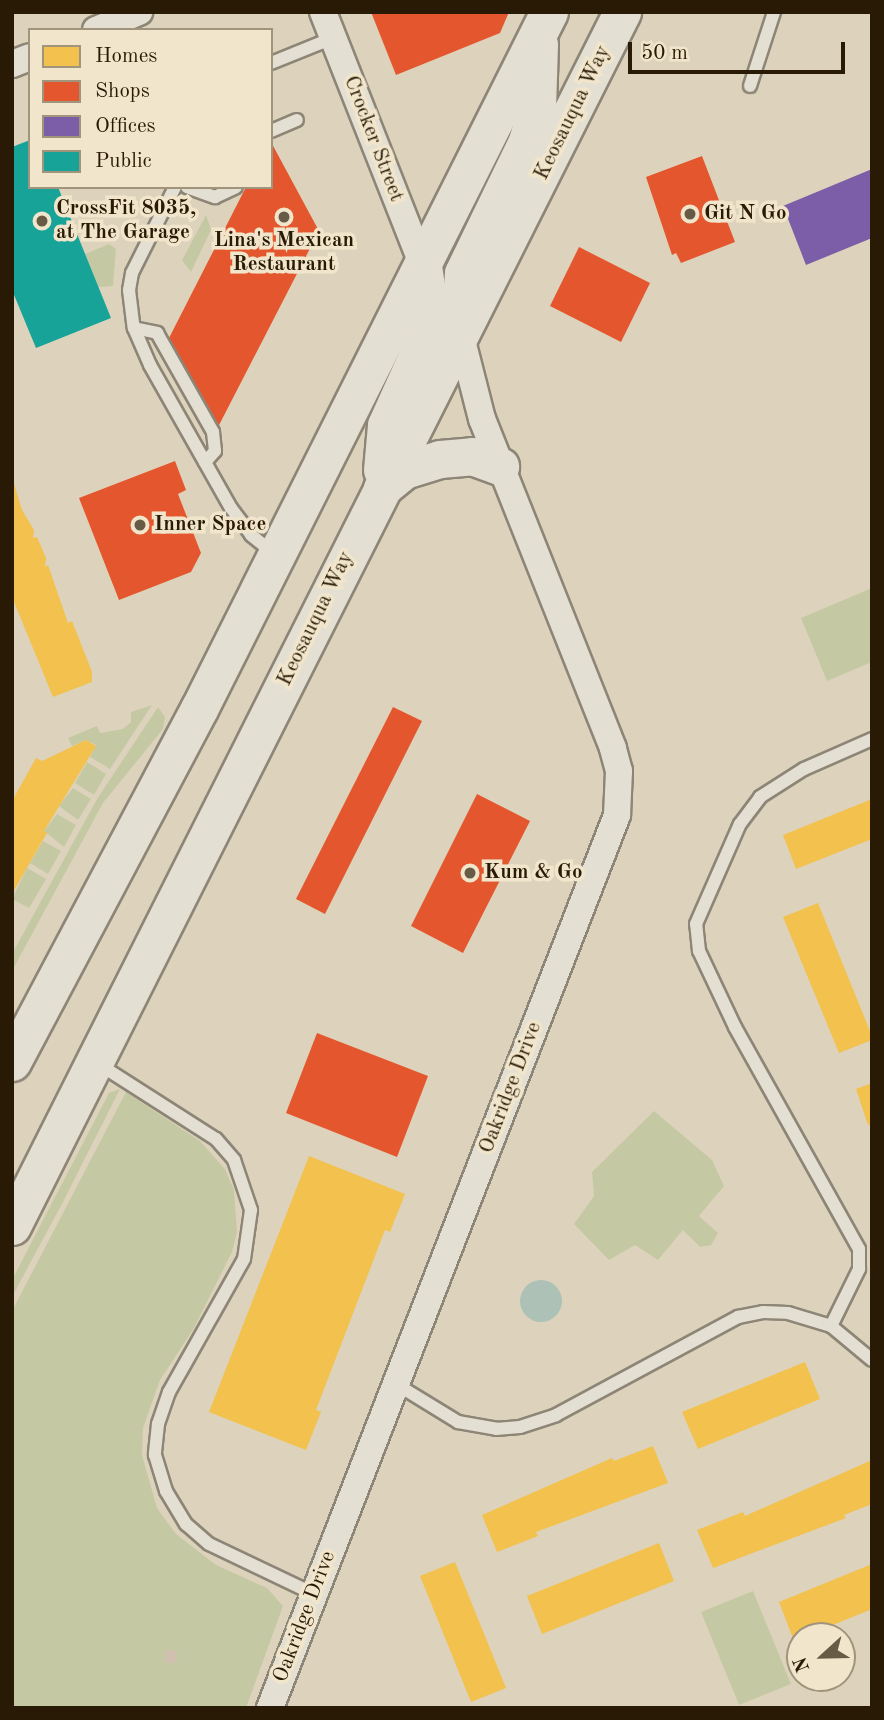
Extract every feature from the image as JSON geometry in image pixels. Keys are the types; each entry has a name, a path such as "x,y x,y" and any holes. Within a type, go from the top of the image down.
{"main road":[{"name":"Keosauqua Way","path":"12,1226 622,12"},
{"path":"460,333 463,273 527,141 537,108 544,24"},
{"path":"12,1062 276,556 544,24"},
{"path":"381,489 386,425 418,355 430,312 423,266"},
{"path":"381,489 404,470 440,459 472,456 500,466"}],"street":[{"path":"101,28 139,12"},
{"name":"Crocker Street","path":"323,12 423,266"},
{"name":"Oakridge Drive","path":"270,1708 617,815 619,771 613,748 500,466 473,392 460,333"}],"lane":[{"path":"750,86 774,12"},
{"path":"273,62 333,38"},
{"path":"273,130 297,120"},
{"path":"174,189 132,273 129,290 134,328 150,365 241,522 276,556"},
{"path":"193,189 215,197 232,189"},
{"path":"134,328 156,333 213,432 215,452 205,462"},
{"path":"831,1326 859,1269 859,1249 735,1027 699,951 696,924 740,824 760,797 804,769 872,739"},
{"path":"96,1062 216,1139 234,1160 251,1210 244,1259 169,1392 158,1424 155,1455 163,1484 186,1524 209,1544 314,1594"},
{"path":"396,1384 458,1422 496,1429 520,1427 556,1415 738,1317 788,1313 831,1326 872,1360"}],"green space":[{"path":"206,215 211,230 191,272 182,260"},
{"path":"109,244 116,249 113,286 98,287 85,254"},
{"path":"872,588 872,662 827,681 801,618"},
{"path":"152,705 110,769 90,757 96,745 86,740 72,746 68,738 97,726 100,733 123,729 131,722 131,712"},
{"path":"158,707 165,717 163,729 103,803 12,971 12,954 97,799"},
{"path":"87,762 106,774 94,795 75,783"},
{"path":"73,788 91,799 78,820 59,806"},
{"path":"57,814 76,825 64,847 44,831"},
{"path":"43,841 61,851 48,874 30,863"},
{"path":"27,868 46,879 29,908 12,899"},
{"path":"120,1089 12,1297 12,1280 109,1093"},
{"path":"126,1092 200,1141 225,1169 234,1190 237,1232 232,1252 194,1328 160,1380 143,1428 142,1455 157,1508 176,1534 216,1565 267,1588 283,1606 246,1708 12,1708 12,1311"},
{"path":"654,1111 712,1160 724,1186 699,1216 718,1233 711,1245 700,1247 683,1230 658,1260 635,1245 609,1260 574,1224 594,1196 592,1172"},
{"path":"753,1591 786,1672 786,1686 739,1705 701,1612"}],"shaded area":[{"path":"541,1280 556,1286 562,1301 556,1316 541,1322 526,1316 520,1301 526,1286"}],"building: Homes":[{"path":"12,477 22,510 34,530 33,538 37,537 46,558 45,567 48,565 68,623 72,621 92,672 92,682 53,697 12,597"},
{"path":"86,740 96,746 44,831 47,833 12,894 12,801 36,758 42,761"},
{"path":"872,799 872,839 796,869 783,835"},
{"path":"818,903 872,1036 872,1040 839,1053 783,917"},
{"path":"872,1083 872,1124 868,1125 856,1089"},
{"path":"309,1156 405,1194 390,1232 385,1230 316,1410 321,1412 306,1450 209,1412"},
{"path":"805,1362 820,1399 698,1449 682,1412"},
{"path":"653,1446 668,1483 536,1532 538,1536 497,1552 482,1515 612,1458 614,1461"},
{"path":"872,1460 872,1504 844,1515 846,1518 713,1568 697,1530 743,1512 745,1516"},
{"path":"659,1543 674,1581 542,1634 527,1596"},
{"path":"455,1562 506,1688 471,1702 420,1576"},
{"path":"872,1564 872,1609 840,1622 787,1622 779,1602"}],"building: Shops":[{"path":"371,12 509,12 500,33 396,75"},
{"path":"273,146 319,231 216,431 168,340 245,189 273,189"},
{"name":"Git N Go","path":"702,156 735,242 681,263 676,253 672,255 646,177"},
{"path":"579,247 650,283 621,342 550,306"},
{"name":"Inner Space","path":"175,461 186,490 178,494 201,553 191,572 119,600 79,498"},
{"path":"393,707 422,721 325,914 296,899"},
{"name":"Kum & Go","path":"477,794 530,821 463,953 411,926"},
{"path":"317,1033 428,1076 397,1157 286,1113"}],"building: Offices":[{"path":"872,169 872,238 806,265 783,206"}],"building: Public":[{"name":"CrossFit 8035, at The Garage","path":"28,141 28,189 59,189 111,318 36,348 12,290 12,147"}],"building: Other":[{"path":"166,1650 177,1651 176,1663 165,1663"}],"place":[{"name":"Git N Go","path":"690,214"},
{"name":"Lina's Mexican Restaurant","path":"284,217"},
{"name":"CrossFit 8035, at The Garage","path":"42,221"},
{"name":"Inner Space","path":"140,525"},
{"name":"Kum & Go","path":"470,873"}]}
